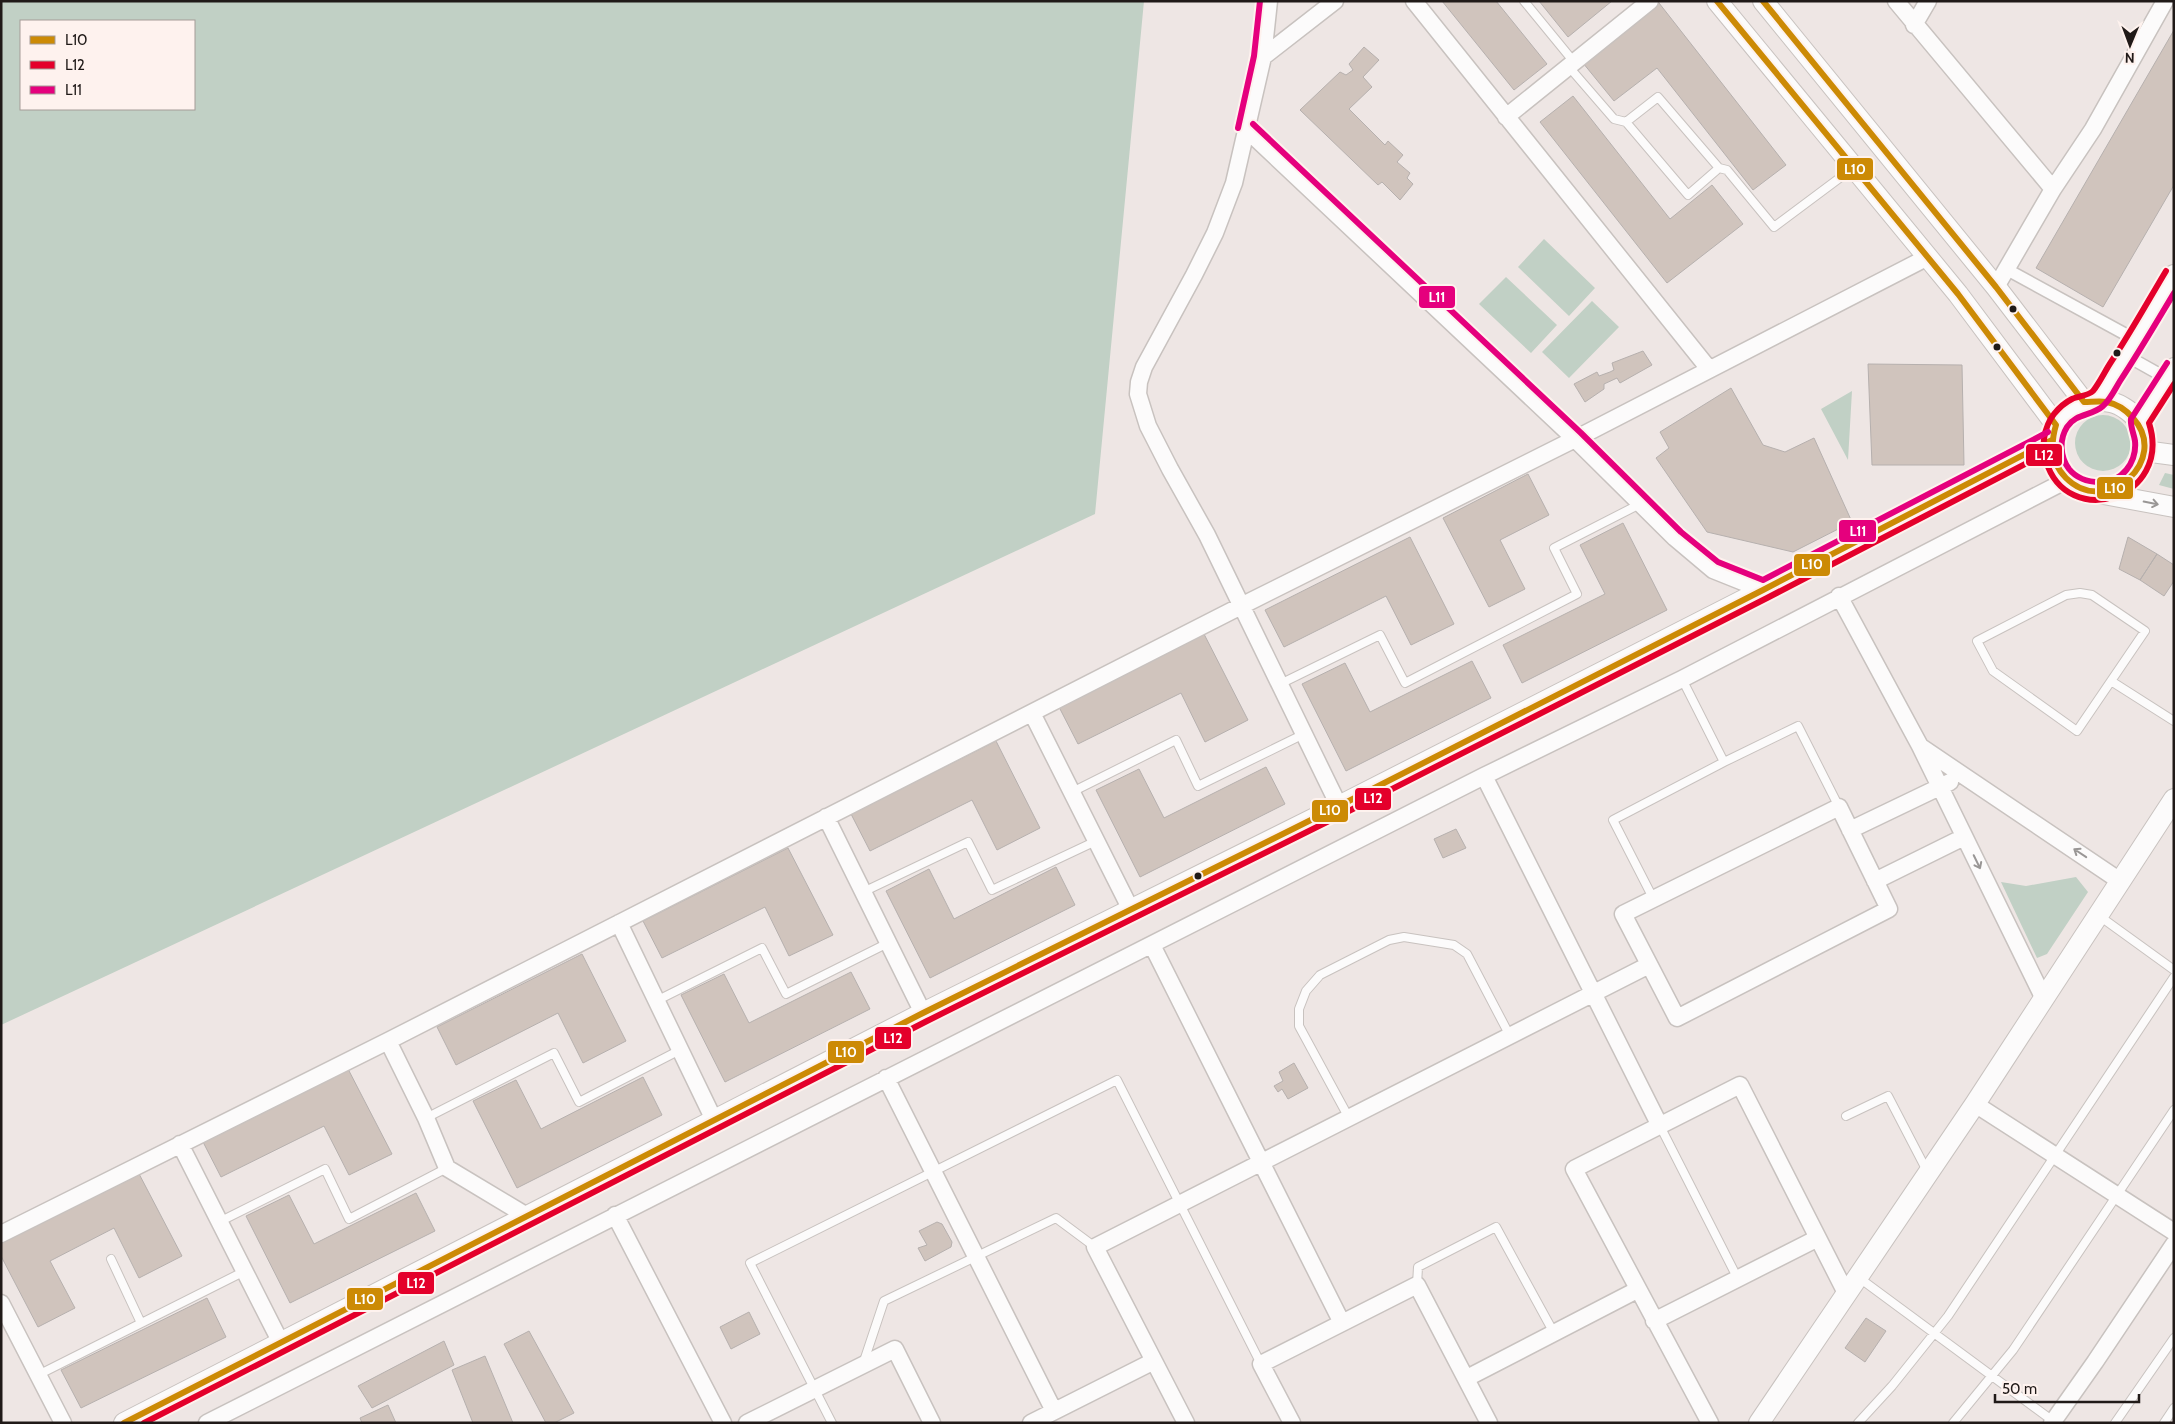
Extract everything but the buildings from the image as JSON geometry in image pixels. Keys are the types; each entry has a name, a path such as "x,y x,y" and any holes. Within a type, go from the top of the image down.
{"street":[{"path":"1268,1 1263,57 1234,183 1215,233 1144,367 1139,382 1138,394 1142,412 1156,443 1207,535 1339,806"},
{"path":"1263,57 1336,1"},
{"path":"1414,1 1709,369"},
{"path":"1506,117 1650,1"},
{"path":"1716,1 1958,294 2054,432 2054,462 2067,480 2081,490 2174,507"},
{"path":"1763,1 2091,401"},
{"path":"1896,1 1914,25 2053,189"},
{"path":"1914,25 1928,1"},
{"path":"1996,287 2053,189 2093,129 2165,1"},
{"path":"1247,130 1575,439 1675,538 1713,570 1763,590"},
{"path":"1,1234 388,1041 1241,606 1575,439 1928,257"},
{"path":"2006,269 2171,373 2139,422"},
{"path":"2091,401 2132,348 2174,275"},
{"path":"124,1423 280,1341 715,1122 924,1013 1339,806 1763,590 2054,432 2068,411 2091,401 2116,403 2125,408 2139,422 2143,432 2144,451 2140,467 2127,482 2117,488 2093,492"},
{"path":"2144,451 2174,455"},
{"path":"207,1423 1484,776 1682,679 1839,596 2067,480"},
{"path":"1839,596 1920,746 2044,999"},
{"path":"1032,713 1131,910"},
{"path":"1920,746 2120,881"},
{"path":"1850,830 1963,775"},
{"path":"1484,776 1660,1126"},
{"path":"1759,1423 1975,1104 2174,799"},
{"path":"1839,807 1850,830 1889,909 1676,1018 1623,914 1839,807"},
{"path":"826,817 924,1013"},
{"path":"1875,881 1964,837"},
{"path":"619,923 715,1122"},
{"path":"1152,945 1342,1323"},
{"path":"1186,1423 1095,1247 1649,965"},
{"path":"388,1041 426,1118 447,1168 527,1216"},
{"path":"886,1078 1054,1411"},
{"path":"1710,1423 1637,1290 1574,1169 1740,1085 1818,1238 1851,1285"},
{"path":"1975,1104 2174,1232"},
{"path":"180,1144 221,1221 280,1341"},
{"path":"615,1215 723,1423"},
{"path":"1654,1321 1818,1238"},
{"path":"2053,1422 2096,1362 2174,1244"},
{"path":"1292,1423 1261,1364 1417,1285 1489,1423"},
{"path":"1467,1378 1637,1290"},
{"path":"1,1302 63,1423"},
{"path":"747,1423 895,1349 932,1423"},
{"path":"1031,1423 1154,1361"}],"lane":[{"path":"1524,1 1614,119 1626,122 1688,195 1719,168"},
{"path":"1626,122 1658,97 1719,168 1727,170 1774,227 1854,167"},
{"path":"1280,684 1380,634 1405,683 1577,594 1554,548 1640,504"},
{"path":"2080,593 2092,595 2145,631 2111,681 2077,732 1993,671 1977,641 2066,595 2080,593"},
{"path":"1682,679 1724,762"},
{"path":"2111,681 2174,721"},
{"path":"1654,898 1613,820 1724,762 1798,726 1839,807"},
{"path":"1072,792 1176,740 1198,786 1304,734"},
{"path":"862,892 968,842 992,890 1096,841"},
{"path":"2098,915 2174,970"},
{"path":"1349,1118 1299,1026 1298,1009 1306,991 1320,975 1389,940 1404,937 1454,945 1467,954 1510,1036"},
{"path":"656,1001 762,948 786,994 888,942"},
{"path":"1858,1423 1892,1386 1948,1316 2174,977"},
{"path":"426,1118 554,1053 579,1102 680,1050"},
{"path":"832,1423 750,1263 1117,1080 1261,1364"},
{"path":"1846,1116 1888,1096 1928,1173"},
{"path":"1953,1423 1993,1377 2013,1350 2174,1110"},
{"path":"1660,1126 1738,1279"},
{"path":"221,1221 325,1169 349,1219 447,1168"},
{"path":"862,1366 884,1301 1056,1218 1095,1247"},
{"path":"1417,1285 1418,1267 1496,1227 1554,1333"},
{"path":"111,1259 141,1324"},
{"path":"38,1375 246,1271"},
{"path":"1851,1285 1934,1334 2053,1422"},
{"path":"2115,1423 2174,1338"},
{"path":"2164,1423 2174,1408"}],"green space":[{"path":"1,1 1144,1 1095,514 1,1025"},
{"path":"1544,239 1595,288 1569,316 1518,267"},
{"path":"1506,277 1557,325 1531,353 1479,304"},
{"path":"1592,301 1619,327 1569,378 1542,352"},
{"path":"1852,391 1848,460 1821,409"},
{"path":"2097,415 2109,415 2119,419 2127,427 2131,443 2127,459 2119,467 2109,471 2097,471 2087,467 2079,459 2075,449 2075,437 2079,427 2087,419"},
{"path":"2165,473 2174,475 2174,489 2159,485"},
{"path":"2076,877 2088,892 2047,954 2037,958 2001,882 2026,886"}],"transit line":[{"name":"L11","path":"1238,128 1254,56 1260,1"},
{"name":"L10","path":"1717,1 1958,294 2056,425 2053,453 2057,466 2066,478 2082,489 2099,491 2115,488 2129,479 2139,466 2144,451 2143,434 2133,418 2127,412 2111,403 2084,402 1996,287 1763,1"},
{"name":"L11","path":"1253,124 1581,433 1681,532 1718,562 1763,580 2048,432"},
{"name":"L12","path":"2166,271 2093,391 2067,402 2051,419 2044,437 2044,455 2057,483 2074,495 2094,500 2114,497 2132,487 2146,471 2152,449 2149,423 2174,384"},
{"name":"L11","path":"2167,363 2131,419 2135,449 2131,463 2126,470 2115,479 2100,482 2083,479 2072,472 2062,454 2064,432 2075,419 2094,412 2108,401 2174,293"},
{"name":"L10","path":"124,1423 923,1013 1339,806 1763,590 2052,440"},
{"name":"L12","path":"144,1423 927,1021 1343,814 2056,448"}]}
